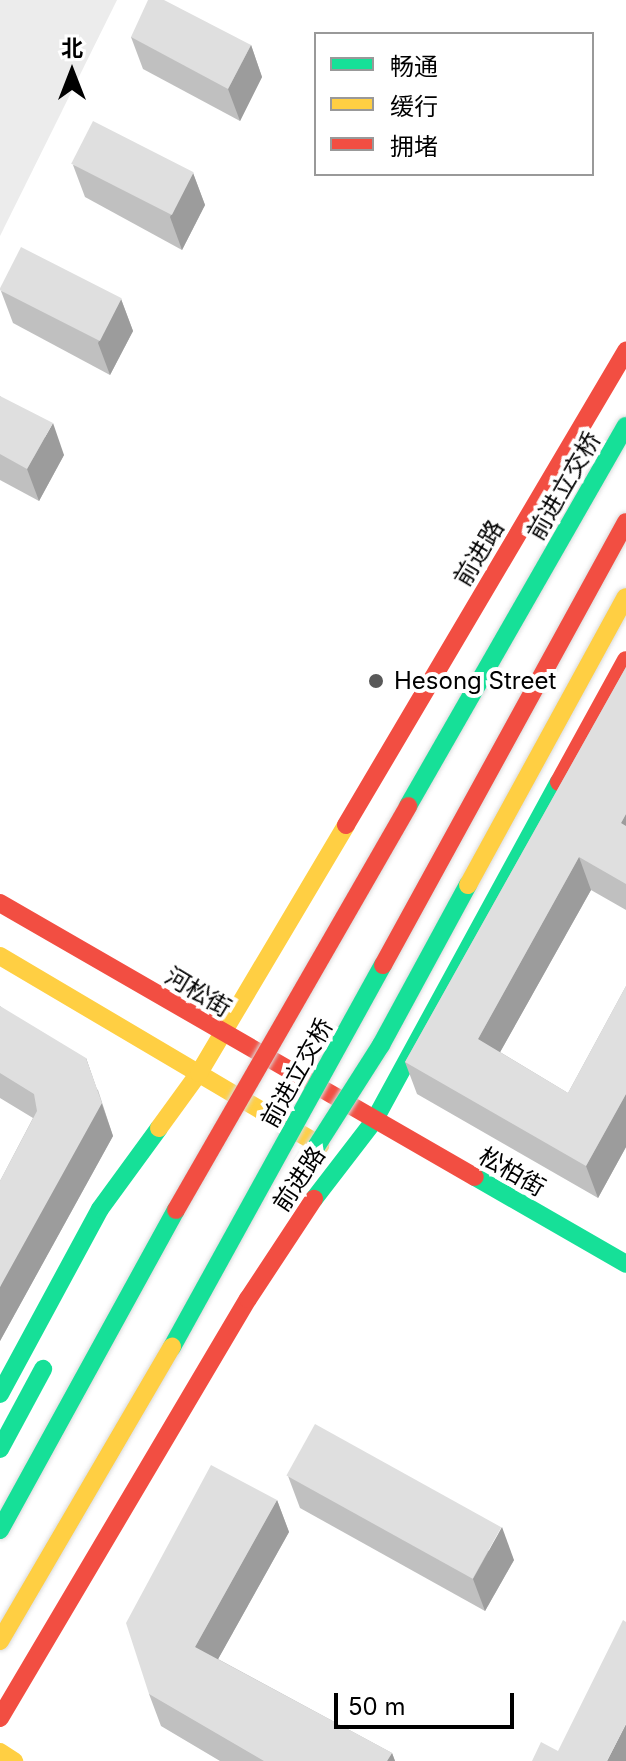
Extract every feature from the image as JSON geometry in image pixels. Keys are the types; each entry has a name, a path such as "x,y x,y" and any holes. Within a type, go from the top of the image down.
{"main road":[{"name":"前进路","path":"0,1394 100,1209 199,1073 626,351"},
{"name":"前进立交桥","path":"0,1530 165,1230 626,426"},
{"name":"前进立交桥","path":"0,1641 208,1285 626,522"},
{"path":"293,1183 381,1045 626,597"},
{"name":"前进路","path":"0,1718 248,1299 341,1158 374,1121 626,660"},
{"name":"河松街","path":"0,903 374,1121"},
{"path":"0,956 341,1158"},
{"path":"136,1195 199,1073"},
{"name":"松柏街","path":"374,1121 626,1264"},
{"path":"208,1285 265,1218"},
{"path":"0,1449 50,1355"},
{"path":"0,1752 14,1761"}],"shaded area":[{"path":"0,0 117,0 0,236"}],"building":[{"path":"148,0 164,0 251,45 228,89 131,37"},
{"path":"93,121 194,172 172,215 71,164"},
{"path":"21,247 122,298 100,341 0,290"},
{"path":"0,396 53,423 27,469 0,454"},
{"path":"626,667 626,814 621,823 626,826 626,884 579,857 478,1039 568,1093 626,986 626,1094 586,1166 405,1062"},
{"path":"0,1006 86,1058 102,1103 0,1287 0,1181 37,1111 34,1094 0,1073"},
{"path":"315,1424 501,1527 473,1579 286,1476"},
{"path":"211,1465 277,1500 195,1647 392,1753 387,1761 264,1761 149,1694 126,1623"},
{"path":"623,1620 626,1622 626,1724 607,1761 532,1761 541,1742 558,1751"}],"traffic: fast":[{"path":"408,806 626,426"},
{"path":"314,1199 374,1121 559,782"},
{"path":"300,1172 381,1045 468,885"},
{"path":"172,1347 383,965"},
{"path":"0,1394 100,1209 159,1128"},
{"path":"475,1177 626,1264"},
{"path":"0,1530 176,1210"},
{"path":"0,1449 43,1369"}],"traffic: slow":[{"path":"468,885 626,597"},
{"path":"159,1128 199,1073 346,825"},
{"path":"0,956 320,1145"},
{"path":"0,1641 172,1347"},
{"path":"0,1752 14,1761"}],"traffic: jam":[{"path":"346,825 626,351"},
{"path":"383,965 626,522"},
{"path":"559,782 626,660"},
{"path":"176,1210 408,806"},
{"path":"0,903 475,1177"},
{"path":"0,1718 248,1299 314,1199"}],"place":[{"name":"Hesong Street","path":"376,681"}]}
